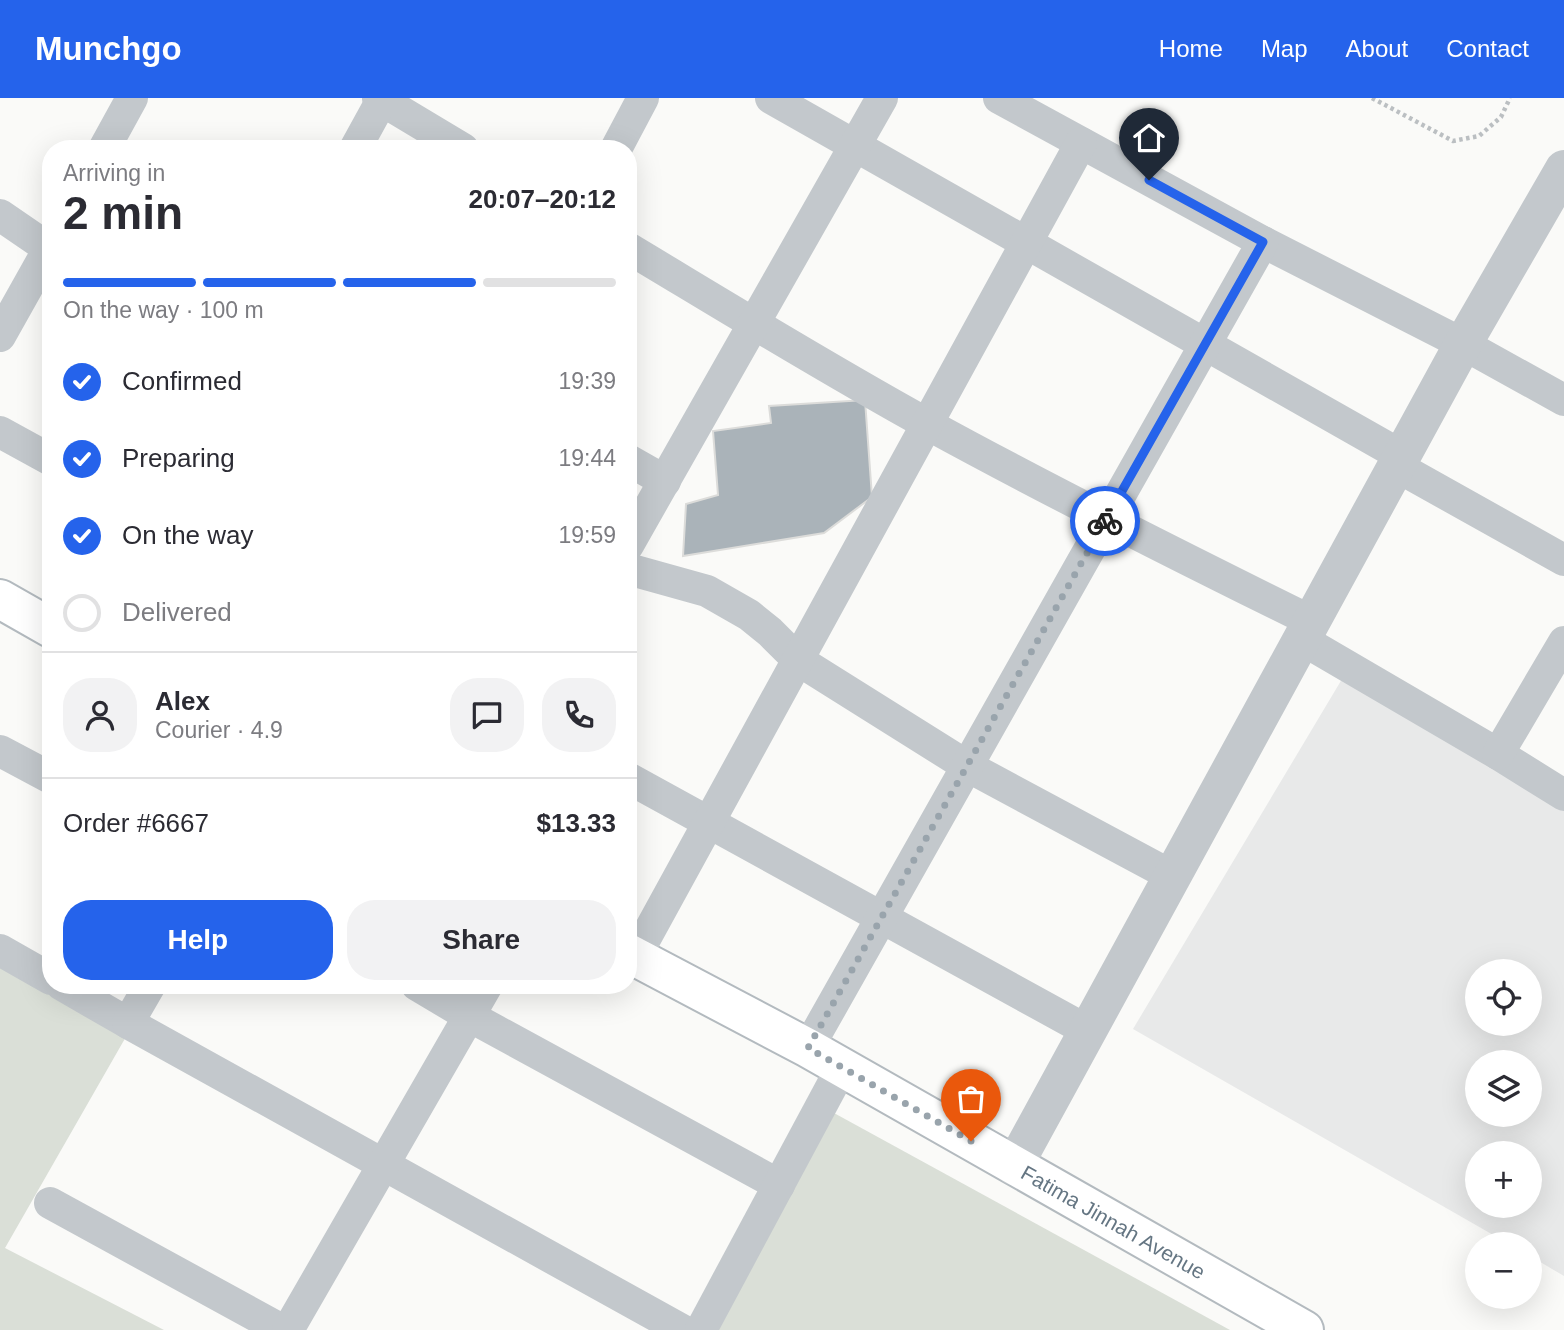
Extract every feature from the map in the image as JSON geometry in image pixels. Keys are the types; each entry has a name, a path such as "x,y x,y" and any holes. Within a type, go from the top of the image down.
{"main road":[{"path":"0,599 42,623"},
{"name":"Fatima Jinnah Avenue","path":"637,958 808,1048 1304,1330"}],"street":[{"path":"109,140 132,98"},
{"path":"621,140 643,98"},
{"path":"771,98 1205,345 1564,560"},
{"path":"637,529 882,98"},
{"path":"999,98 1263,242 1463,344 1564,400"},
{"path":"360,140 381,99 448,140"},
{"path":"637,946 709,822 1081,143"},
{"path":"1014,1166 1463,344 1564,169"},
{"path":"0,215 42,243"},
{"path":"808,1048 1263,242"},
{"path":"637,253 927,424 1306,630 1564,794"},
{"path":"0,336 42,262"},
{"path":"0,432 42,455"},
{"path":"637,465 665,481"},
{"path":"637,572 706,591 749,615 798,660 967,766 1172,876"},
{"path":"1498,754 1564,642"},
{"path":"0,751 42,773"},
{"path":"637,783 1087,1031"},
{"path":"0,950 42,974"},
{"path":"78,994 682,1330"},
{"path":"128,1023 145,994"},
{"path":"432,994 779,1185"},
{"path":"288,1330 482,994"},
{"path":"701,1330 842,1067"},
{"path":"50,1203 282,1330"}],"path":[{"path":"1372,98 1452,141 1479,136 1501,117 1510,98"}],"shaded area":[{"path":"1348,669 1564,794 1564,1276 1542,1263 1542,1232 1488,1232 1133,1029"},
{"path":"0,964 42,987 42,994 54,994 127,1035 5,1248 164,1330 0,1330"},
{"path":"834,1113 1230,1330 717,1330"}],"building":[{"path":"865,400 872,497 824,533 683,556 686,504 718,495 713,431 771,423 769,406"}],"way so far":[{"path":"971,1141 808,1048 1105,521"}],"route":[{"path":"1105,521 1263,242 1149,180"}]}
